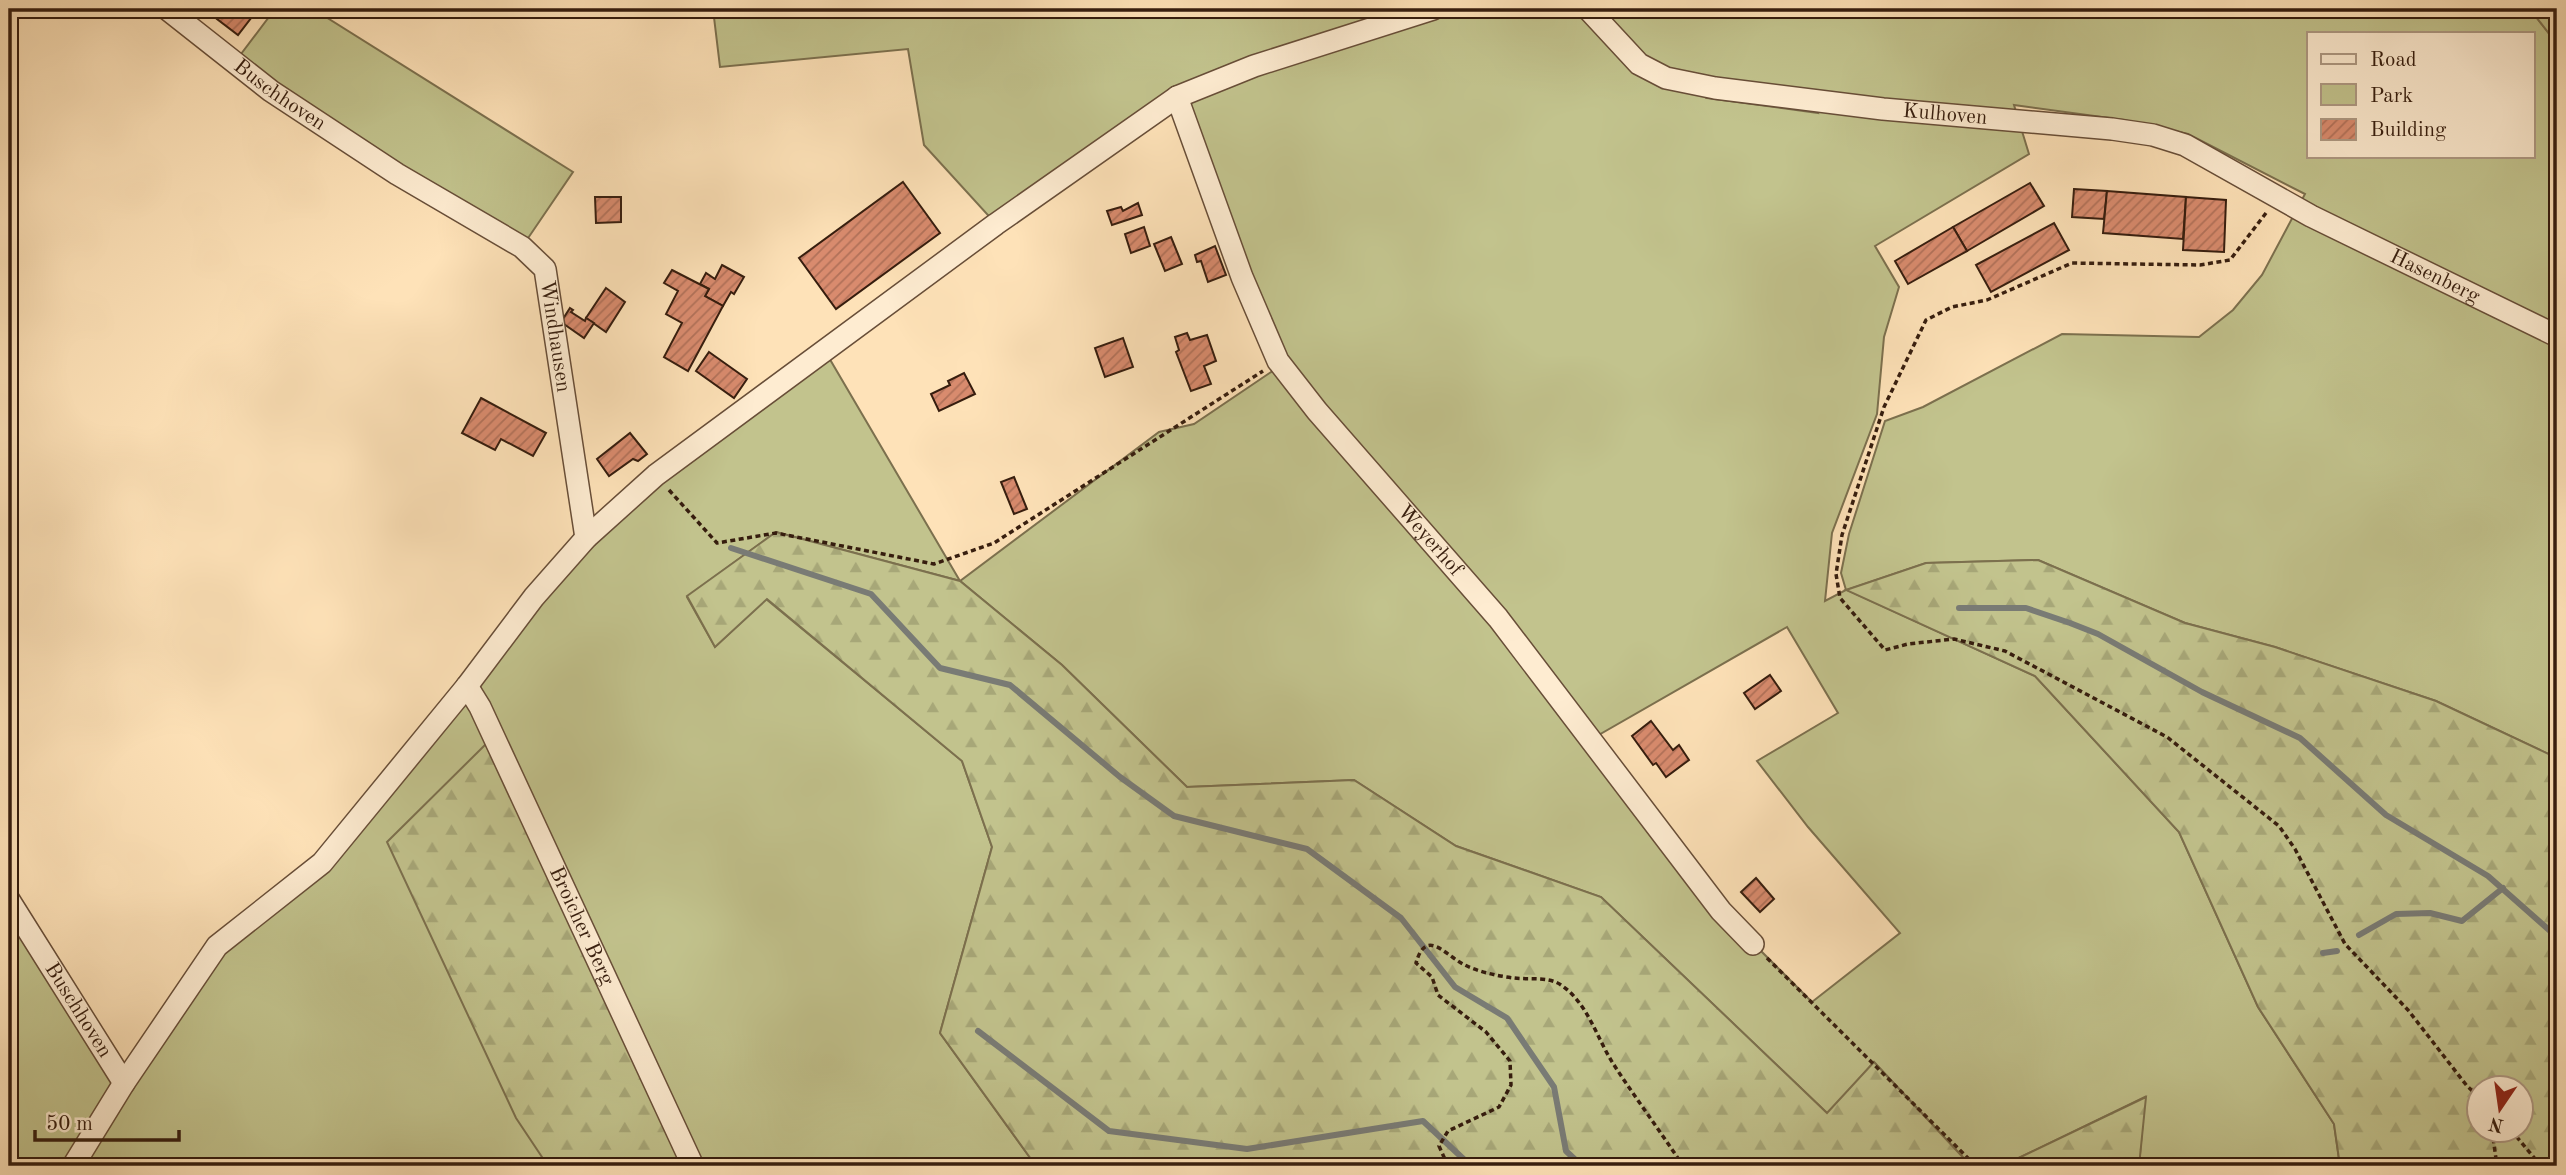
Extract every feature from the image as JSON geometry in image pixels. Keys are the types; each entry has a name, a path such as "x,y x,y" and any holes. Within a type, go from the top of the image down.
{"street":[{"name":"Buschhoven","path":"167,9 271,91 397,174"},
{"path":"73,1166 124,1083 218,946 322,863 467,686 534,597 586,538 656,475 996,224 1177,97 1254,66 1433,9"},
{"name":"Kulhoven","path":"1588,9 1639,64 1666,78 1715,88 1883,109 2112,129 2152,135 2185,145 2311,216"},
{"name":"Weyerhof","path":"1177,97 1242,277 1278,361 1317,411 1498,618 1721,911 1753,944"},
{"name":"Windhausen","path":"397,174 522,247 545,269 586,538"},
{"name":"Hasenberg","path":"2311,216 2557,336"},
{"name":"Broicher Berg","path":"467,686 480,707 693,1166"},
{"name":"Buschhoven","path":"9,901 124,1083"}],"path":[{"path":"2278,197 2230,260 2200,265 2072,263 1987,300 1952,307 1926,320 1884,407 1842,535 1836,574 1840,598 1885,650 1908,644 1954,639 2005,651 2167,737 2279,826 2295,849 2345,944 2407,1010 2464,1082"},
{"path":"656,475 717,543 776,533 934,564 994,543 1278,361"},
{"path":"1753,944 1976,1166"},
{"path":"1448,1166 1438,1146 1442,1138 1448,1131 1499,1107 1511,1085 1510,1062 1486,1032 1438,995 1432,977 1416,963 1423,947 1435,945 1463,964 1489,973 1516,978 1542,978 1561,984 1583,1009 1613,1063 1683,1166"},
{"path":"2493,1144 2497,1166"},
{"path":"2523,1144 2541,1166"}],"green space":[{"path":"275,9 313,9 573,172 522,247 235,62"},
{"path":"713,9 2530,9 2557,44 2557,758 2436,701 2275,647 2185,623 2038,560 1926,563 1847,590 2035,676 2179,832 2258,1007 2334,1124 2340,1166 2139,1166 2145,1097 2002,1166 1971,1166 1874,1062 1828,1114 1601,897 1456,846 1354,780 1187,787 1062,665 960,581 1159,432 1194,424 1274,370 1177,97 1309,47 1244,64 1159,101 996,224 924,145 908,49 720,67","holes":["1723,81 1810,91 1818,113 1707,98","2014,105 2124,120 2188,134 2305,194 2262,275 2233,310 2199,337 2062,334 1923,407 1885,421 1849,534 1841,573 1846,590 1825,601 1832,533 1877,414 1884,337 1899,287 1875,246 2029,154","1787,627 1838,713 1757,761 1808,827 1900,933 1812,1002 1721,911 1590,740"]},
{"path":"2530,9 2557,9 2557,44"},
{"path":"825,351 960,581 776,532 687,597 715,647 766,599 962,761 992,847 940,1033 1036,1166 9,1166 9,900 124,1083 217,946 322,863 467,686 534,597 586,538 656,475"},
{"path":"776,532 960,581 1062,665 1187,787 1354,780 1456,846 1601,897 1827,1113 1874,1062 1971,1166 1036,1166 940,1033 992,847 962,761 767,599 715,647 687,596"},
{"path":"2038,560 2185,623 2275,647 2436,701 2557,758 2557,1166 2340,1166 2334,1124 2258,1007 2179,832 2035,676 1846,590 1926,563"},
{"path":"488,742 686,1166 548,1166 516,1118 387,842"},
{"path":"2146,1097 2139,1166 2002,1166"}],"building":[{"path":"215,9 258,9 238,35 217,19 222,13"},
{"path":"903,182 940,233 836,309 799,258"},
{"path":"2030,183 2044,206 1967,251 1953,227"},
{"path":"2074,189 2107,191 2104,219 2072,217"},
{"path":"2107,191 2186,197 2183,239 2103,233"},
{"path":"595,197 621,197 621,222 596,223"},
{"path":"2186,197 2226,200 2224,252 2183,250"},
{"path":"1138,203 1142,215 1112,225 1107,211 1121,207 1123,211"},
{"path":"2054,223 2069,250 1991,292 1976,265"},
{"path":"1144,227 1150,246 1131,253 1125,234"},
{"path":"1953,227 1967,251 1908,284 1895,261"},
{"path":"1171,237 1182,264 1165,271 1154,244"},
{"path":"1215,246 1226,275 1208,282 1201,261 1197,262 1195,255"},
{"path":"722,265 744,277 723,306 705,296 709,289 700,284 706,273 715,279"},
{"path":"672,270 709,289 705,296 723,306 688,371 664,357 682,323 666,314 678,291 664,283"},
{"path":"606,288 625,302 606,332 586,318"},
{"path":"570,308 573,310 571,312 585,321 586,318 594,323 584,338 561,322"},
{"path":"1187,333 1190,340 1207,335 1216,361 1204,366 1211,384 1191,391 1176,352 1179,350 1175,337"},
{"path":"1123,338 1133,367 1105,377 1095,348"},
{"path":"709,352 747,379 734,398 696,371"},
{"path":"964,373 975,394 939,411 931,394 950,385 948,381"},
{"path":"481,398 546,433 533,456 501,439 495,450 462,433"},
{"path":"630,433 647,454 638,461 633,459 609,476 597,459"},
{"path":"1014,477 1027,509 1014,514 1001,482"},
{"path":"1770,675 1781,691 1755,709 1744,693"},
{"path":"1651,721 1673,750 1679,745 1689,760 1666,777 1656,763 1653,765 1632,736"},
{"path":"1756,878 1774,899 1760,912 1741,892"}],"waterway":[{"path":"731,548 871,594 940,668 1010,685 1120,777 1174,816 1307,849 1401,918 1455,987 1507,1018 1554,1087 1566,1151 1582,1166"},
{"path":"1959,608 2026,608 2070,623 2098,634 2202,692 2300,738 2386,815 2488,876 2557,937"},
{"path":"2359,935 2396,914 2430,913 2462,921 2503,888"},
{"path":"2323,953 2337,951"},
{"path":"978,1031 1109,1131 1247,1149 1423,1121 1471,1166"}]}
